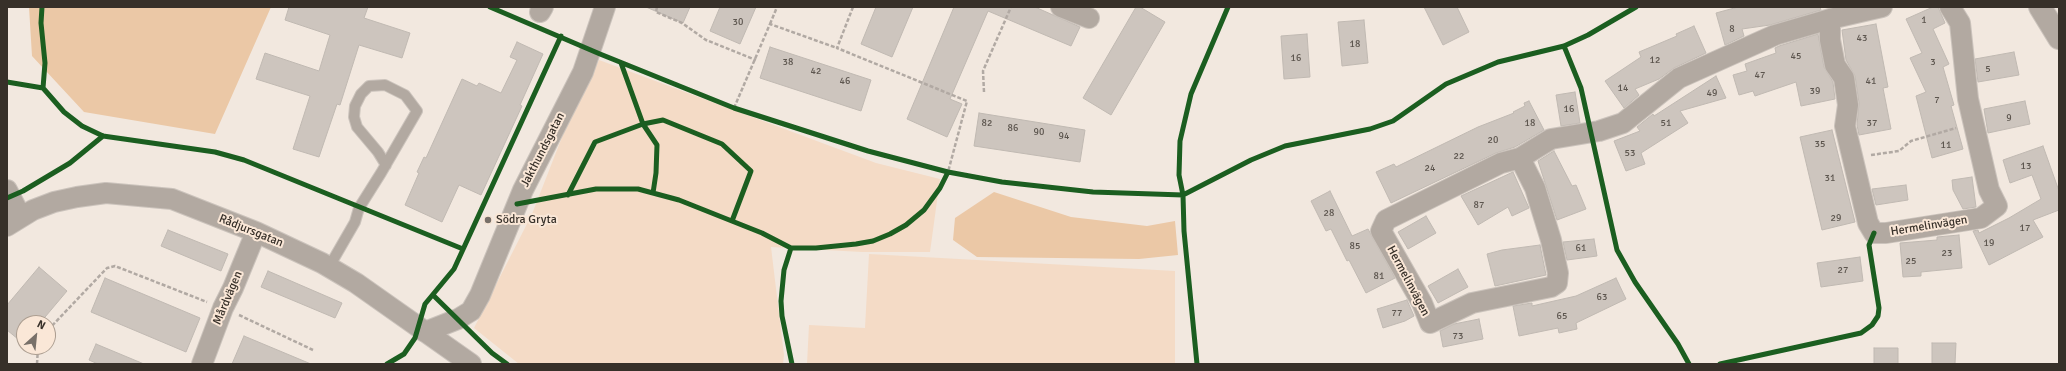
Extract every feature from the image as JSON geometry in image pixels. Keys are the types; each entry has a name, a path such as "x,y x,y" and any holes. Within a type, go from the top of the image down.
{"street":[{"name":"Jakthundsgatan","path":"425,332 458,319 471,311 480,295 523,190 583,72 605,7"},
{"path":"1061,7 1089,18"},
{"name":"Hermelinvägen","path":"1520,158 1535,188 1551,240 1558,272 1557,283 1552,287 1472,303 1430,323 1422,303 1381,231 1386,220 1501,163 1520,158 1551,139 1598,131 1623,123 1679,78 1775,35 1830,18 1882,7"},
{"name":"Hermelinvägen","path":"1830,18 1830,40 1835,65 1844,78 1848,105 1845,126 1868,223 1874,233 1981,218 1997,206 1989,190 1973,124 1968,99 1960,23 1950,7"},
{"path":"2040,7 2059,38"},
{"path":"7,190 14,221"},
{"name":"Rådjursgatan","path":"14,221 54,202 106,193 172,199 256,232 329,268 356,283 471,364"},
{"name":"Mårdvägen","path":"202,364 223,308 234,288 256,232"}],"lane":[{"path":"329,268 355,222 359,208 386,165 417,111 404,95 385,85 369,86 361,94 355,106 354,117 357,127 378,152 386,165"}],"path":[{"path":"657,7 656,12 682,23 706,40 756,60"},
{"path":"732,115 777,7"},
{"path":"837,48 853,7"},
{"path":"984,92 983,71 1011,7"},
{"path":"770,24 837,48 967,101 948,172 945,177"},
{"path":"727,105 741,110"},
{"path":"1852,157 1899,151 1911,141 1973,124"},
{"path":"941,170 956,173"},
{"path":"56,322 108,268 115,266 223,308 320,353"}],"shaded area":[{"path":"29,7 271,7 215,134 84,112 32,56"},
{"path":"599,60 876,163 940,179 930,252 862,252 771,247 784,355 783,364 519,364 474,328 532,214 566,127"},
{"path":"994,192 1071,217 1147,226 1175,221 1178,255 1139,259 977,257 953,240 955,218"},
{"path":"869,254 1175,271 1175,364 807,364 809,325 865,328"}],"building":[{"path":"289,7 368,7 364,18 410,33 402,58 359,45 340,105 337,104 319,157 293,149 310,96 256,79 265,53 319,71 330,35 285,20"},
{"path":"646,7 690,7 683,23"},
{"path":"720,7 756,7 740,44 710,31"},
{"path":"876,7 913,7 892,57 861,44"},
{"path":"954,7 1035,7 1080,27 1071,46 988,11 950,99 962,104 947,137 907,119"},
{"path":"1136,7 1140,7 1165,22 1111,115 1083,98"},
{"path":"1424,7 1457,7 1469,32 1443,45"},
{"path":"1738,7 1820,7 1821,10 1770,25 1742,29 1744,36 1725,45 1716,13"},
{"path":"1933,7 1938,7 1945,23 1933,29 1949,64 1943,67 1954,105 1951,106 1963,149 1932,158 1916,96 1926,92 1910,58 1922,53 1906,19"},
{"path":"1364,20 1368,63 1342,66 1338,22"},
{"path":"1876,24 1888,87 1883,88 1891,129 1859,135 1857,125 1859,103 1855,76 1846,60 1842,30"},
{"path":"1694,26 1706,53 1674,68 1659,79 1635,89 1639,95 1624,108 1605,81 1641,57 1639,52 1677,36 1676,34"},
{"path":"1307,34 1310,77 1284,79 1281,36"},
{"path":"1818,34 1824,67 1833,82 1835,99 1801,106 1796,82 1755,96 1753,91 1739,95 1733,75 1747,71 1745,64 1776,53 1775,48 1779,46"},
{"path":"517,42 543,54 520,105 522,106 481,195 459,185 442,222 405,205 419,173 417,172 424,157 426,158 462,79 477,86 479,83 501,93 517,60 510,57"},
{"path":"770,47 871,80 861,111 760,78"},
{"path":"2014,52 2019,75 1978,82 1975,59"},
{"path":"1716,76 1726,98 1680,111 1688,123 1641,153 1645,164 1626,171 1614,141 1640,131 1637,127 1653,114 1654,116"},
{"path":"1575,92 1580,123 1561,126 1556,95"},
{"path":"1529,101 1544,130 1515,147 1496,153 1391,203 1376,172 1394,164 1396,167 1478,127 1514,113 1513,112 1525,106 1524,103"},
{"path":"2025,101 2030,124 1988,133 1984,109"},
{"path":"979,113 1085,130 1080,162 974,146"},
{"path":"1832,130 1855,222 1822,230 1800,137"},
{"path":"2043,146 2059,191 2059,210 2033,220 2043,237 1989,265 1973,231 1978,230 1979,233 2009,218 2041,199 2032,175 2010,183 2003,160"},
{"path":"1554,151 1572,186 1576,185 1586,209 1557,220 1538,161"},
{"path":"1513,172 1529,208 1512,216 1508,207 1478,225 1461,196"},
{"path":"1972,177 1976,207 1963,209 1953,190 1952,180"},
{"path":"1906,185 1908,200 1876,205 1872,189"},
{"path":"1330,191 1352,236 1368,229 1395,278 1366,293 1349,260 1347,261 1331,229 1326,231 1311,201"},
{"path":"1426,216 1436,233 1408,249 1398,232"},
{"path":"168,230 228,254 221,271 161,246"},
{"path":"1959,235 1962,268 1921,272 1921,276 1903,277 1900,243 1937,240 1937,237"},
{"path":"1594,239 1597,256 1567,260 1563,242"},
{"path":"1540,245 1546,275 1495,286 1487,254 1502,250"},
{"path":"1860,257 1863,281 1821,287 1817,263"},
{"path":"39,267 67,291 47,315 16,315 16,337 7,330 7,305"},
{"path":"1458,269 1468,287 1438,303 1428,286"},
{"path":"268,271 342,303 335,318 261,287"},
{"path":"105,278 200,318 186,352 91,312"},
{"path":"1616,278 1626,299 1576,323 1577,329 1559,333 1558,328 1519,336 1513,306 1532,303 1532,306 1576,296"},
{"path":"1407,300 1414,316 1405,321 1383,328 1377,309"},
{"path":"1479,319 1483,339 1443,347 1440,331 1454,324"},
{"path":"244,336 311,364 232,364"},
{"path":"1932,343 1956,343 1955,364 1932,364"},
{"path":"96,344 144,364 98,364 89,360"},
{"path":"1874,348 1898,348 1898,364 1874,364"}],"cycle path":[{"path":"42,7 41,23 45,63 43,88"},
{"path":"490,7 600,54 734,108 868,151 948,172 1002,182 1093,192 1183,195 1251,160 1285,146 1370,129 1393,121 1446,84 1498,62 1564,46 1588,35 1636,7"},
{"path":"1197,364 1184,231 1183,195 1179,175 1180,141 1191,94 1228,7"},
{"path":"387,364 404,354 415,338 425,304 454,269 561,36"},
{"path":"1564,46 1581,88 1617,250 1635,282 1678,344 1689,364"},
{"path":"621,63 643,124 657,145 656,173 653,193"},
{"path":"7,82 43,88 64,112 82,126 103,136 215,152 244,160 463,249"},
{"path":"568,195 595,142 643,124 663,120 722,144 751,171 732,221"},
{"path":"7,198 23,191 70,163 103,136"},
{"path":"517,204 596,189 638,189 679,200 762,233 791,248 816,248 873,241 906,225 924,210 940,188 948,172"},
{"path":"1720,364 1861,333 1872,325 1878,316 1879,308 1869,245 1874,233"},
{"path":"791,248 784,270 781,301 782,316 792,364"},
{"path":"433,295 492,353 507,364"}],"place":[{"name":"Södra Gryta","path":"488,220"}]}
